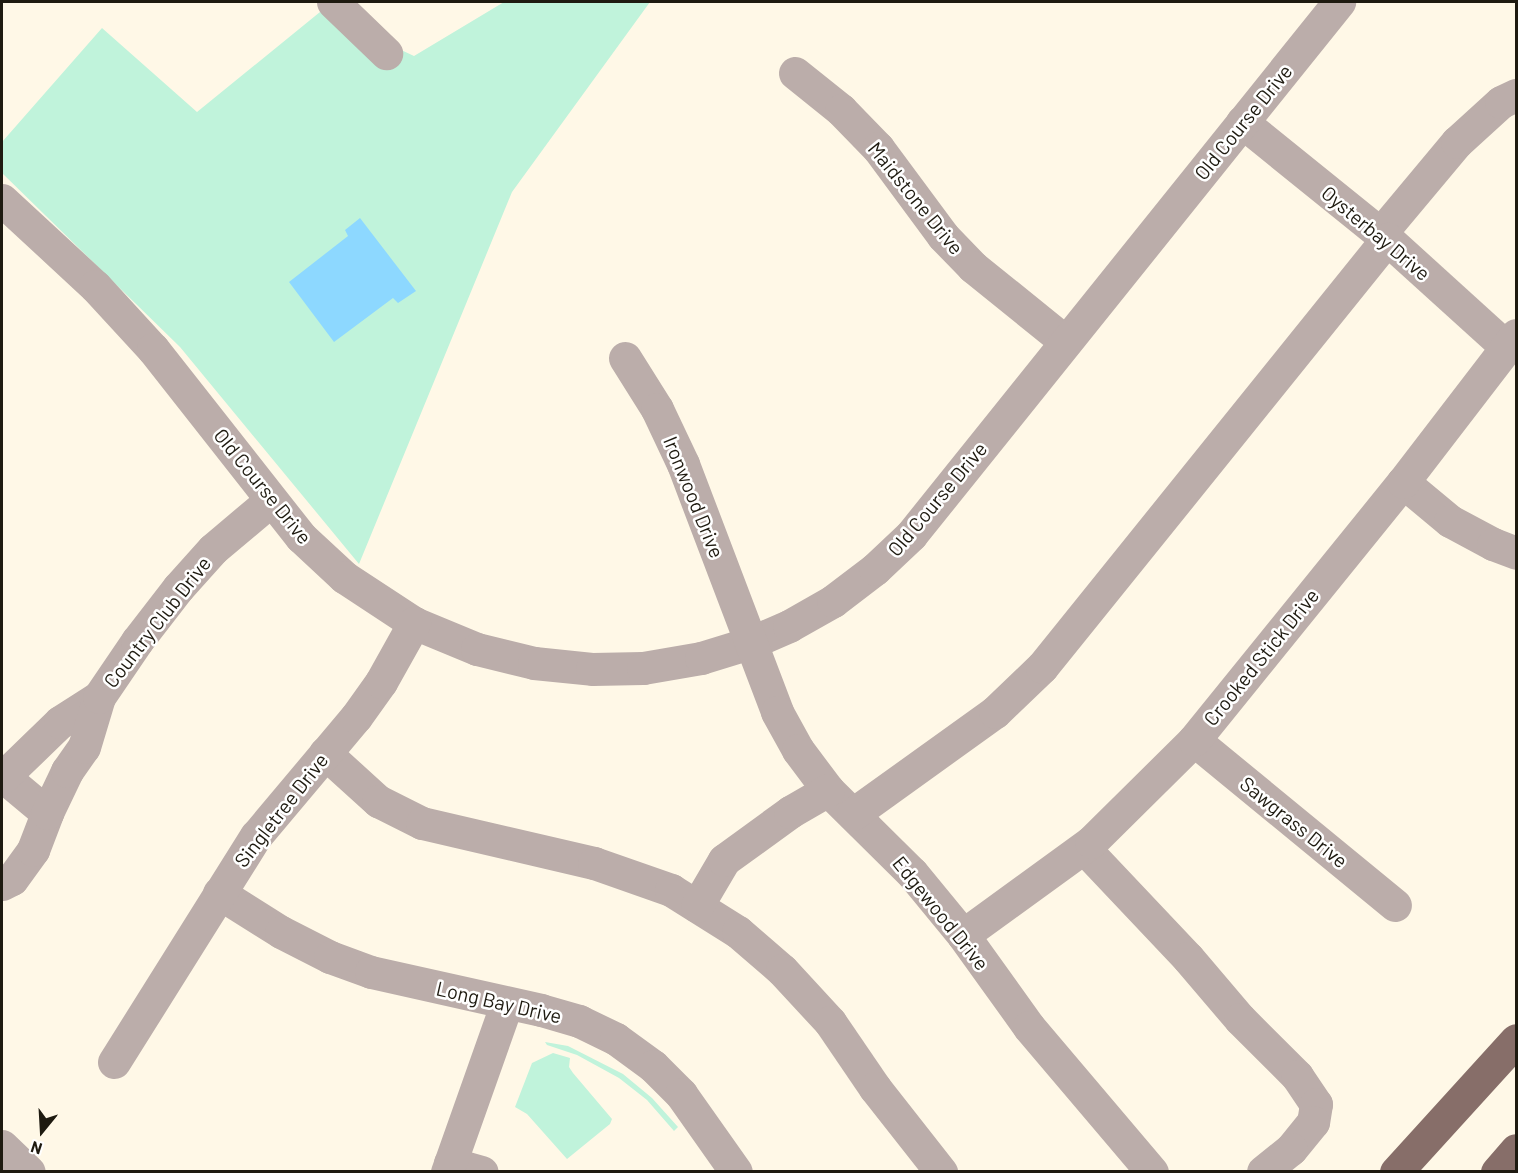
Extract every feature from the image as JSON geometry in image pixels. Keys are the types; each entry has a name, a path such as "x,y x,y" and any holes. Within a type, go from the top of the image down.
{"main road":[{"path":"1396,1172 1516,1040"},
{"path":"1497,1172 1516,1150"}],"street":[{"path":"333,2 386,53"},
{"name":"Old Course Drive","path":"2,200 94,286 153,349 270,501 301,537 344,577 414,623 477,649 534,663 592,669 643,668 701,658 750,643 789,626 833,601 875,569 911,535 1339,2"},
{"name":"Maidstone Drive","path":"795,73 841,110 878,148 943,236 973,267 1066,342"},
{"path":"853,814 995,712 1042,667 1457,142 1501,102 1516,95"},
{"name":"Oysterbay Drive","path":"1242,122 1511,341"},
{"name":"Crooked Stick Drive","path":"963,935 1084,848 1147,790 1194,740 1402,482 1511,341"},
{"name":"Ironwood Drive","path":"625,358 657,409 683,464 750,643"},
{"path":"1402,482 1450,521 1493,544 1516,553"},
{"name":"Country Club Drive","path":"2,884 12,879 33,850 67,771 84,747 99,697 178,588 213,549 270,501"},
{"name":"Singletree Drive","path":"114,1062 256,836 381,682 414,623"},
{"name":"Edgewood Drive","path":"750,643 777,712 798,750 828,790 912,873 963,935 1029,1027 1152,1172"},
{"name":"Country Club Drive","path":"3,777 60,722 99,697"},
{"name":"Sawgrass Drive","path":"1194,740 1395,905"},
{"path":"325,753 378,801 422,823 594,863 671,890 738,932 783,970 830,1023 875,1089 941,1172"},
{"path":"3,777 47,813"},
{"path":"697,906 724,860 790,812 828,790"},
{"path":"1084,848 1188,958 1240,1019 1297,1076 1316,1104 1313,1122 1291,1149 1263,1172"},
{"name":"Long Bay Drive","path":"219,893 281,932 330,957 371,972 579,1022 616,1039 653,1065 681,1094 736,1172"},
{"path":"482,1172 449,1167 507,1003"},
{"path":"2,1146 29,1172"}],"green space":[{"path":"504,2 650,2 512,192 359,564 180,347 2,173 2,142 102,28 197,112 320,12 414,56"},
{"path":"545,1042 568,1046 623,1074 652,1098 678,1127 674,1131 647,1100 619,1078 577,1055 547,1045"},
{"path":"553,1053 570,1058 569,1067 573,1073 612,1119 610,1124 567,1159 527,1114 515,1107 532,1063"}],"water":[{"path":"360,218 416,291 398,303 393,298 334,342 289,282 348,236 345,230"}]}
